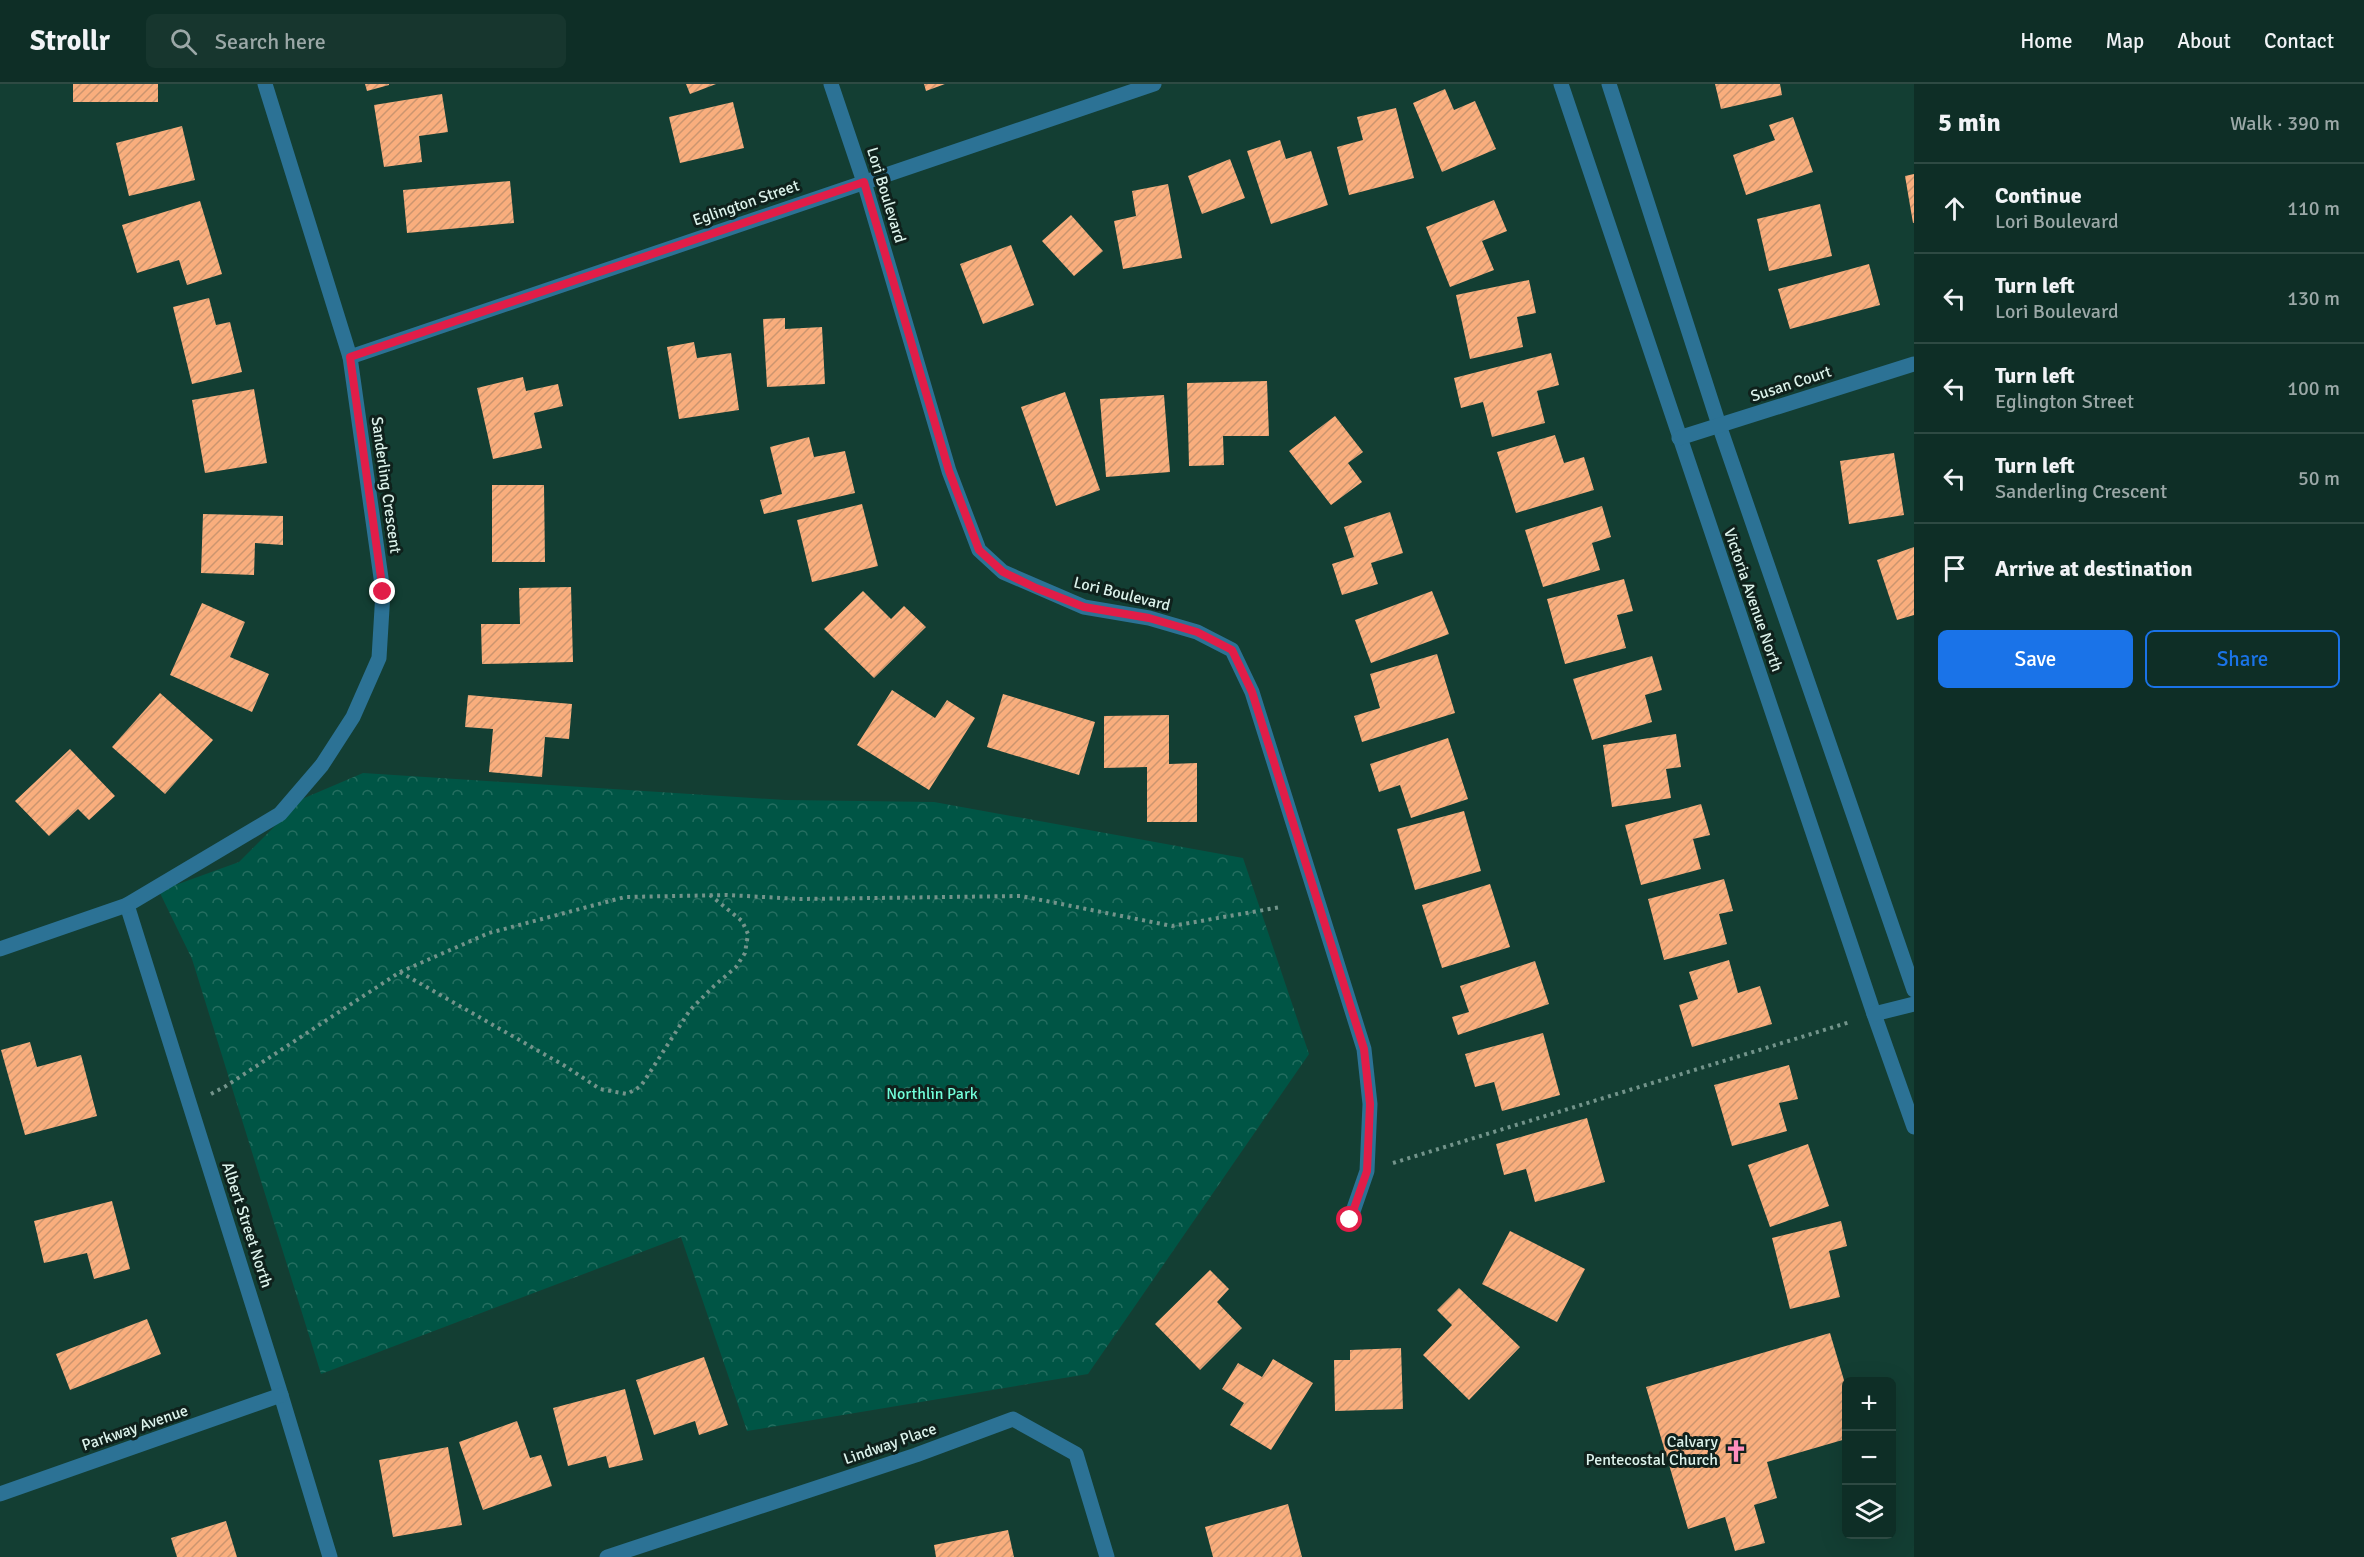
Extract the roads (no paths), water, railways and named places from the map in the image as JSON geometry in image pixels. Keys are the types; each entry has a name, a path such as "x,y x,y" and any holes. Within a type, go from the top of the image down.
{"street":[{"name":"Sanderling Crescent","path":"0,949 127,905 280,814 322,765 352,717 379,658 383,592 350,357 265,84"},
{"name":"Lori Boulevard","path":"831,84 864,182 949,471 979,550 1003,572 1084,607 1149,618 1197,632 1232,650 1252,692 1364,1049 1370,1104 1367,1171 1350,1220"},
{"name":"Eglington Street","path":"350,357 1154,84"},
{"name":"Victoria Avenue North","path":"1560,84 1914,1127"},
{"name":"Victoria Avenue North","path":"1609,84 1719,425 1914,990"},
{"name":"Susan Court","path":"1679,438 1914,364"},
{"name":"Albert Street North","path":"127,905 330,1557"},
{"path":"1874,1014 1914,1004"},
{"name":"Parkway Avenue","path":"0,1494 281,1395"},
{"name":"Lindway Place","path":"607,1557 916,1455 1013,1419 1076,1454 1107,1557"}],"place":[{"name":"Calvary Pentecostal Church","path":"1736,1451"}],"park label":[{"name":"Northlin Park","path":"932,1094"}]}
